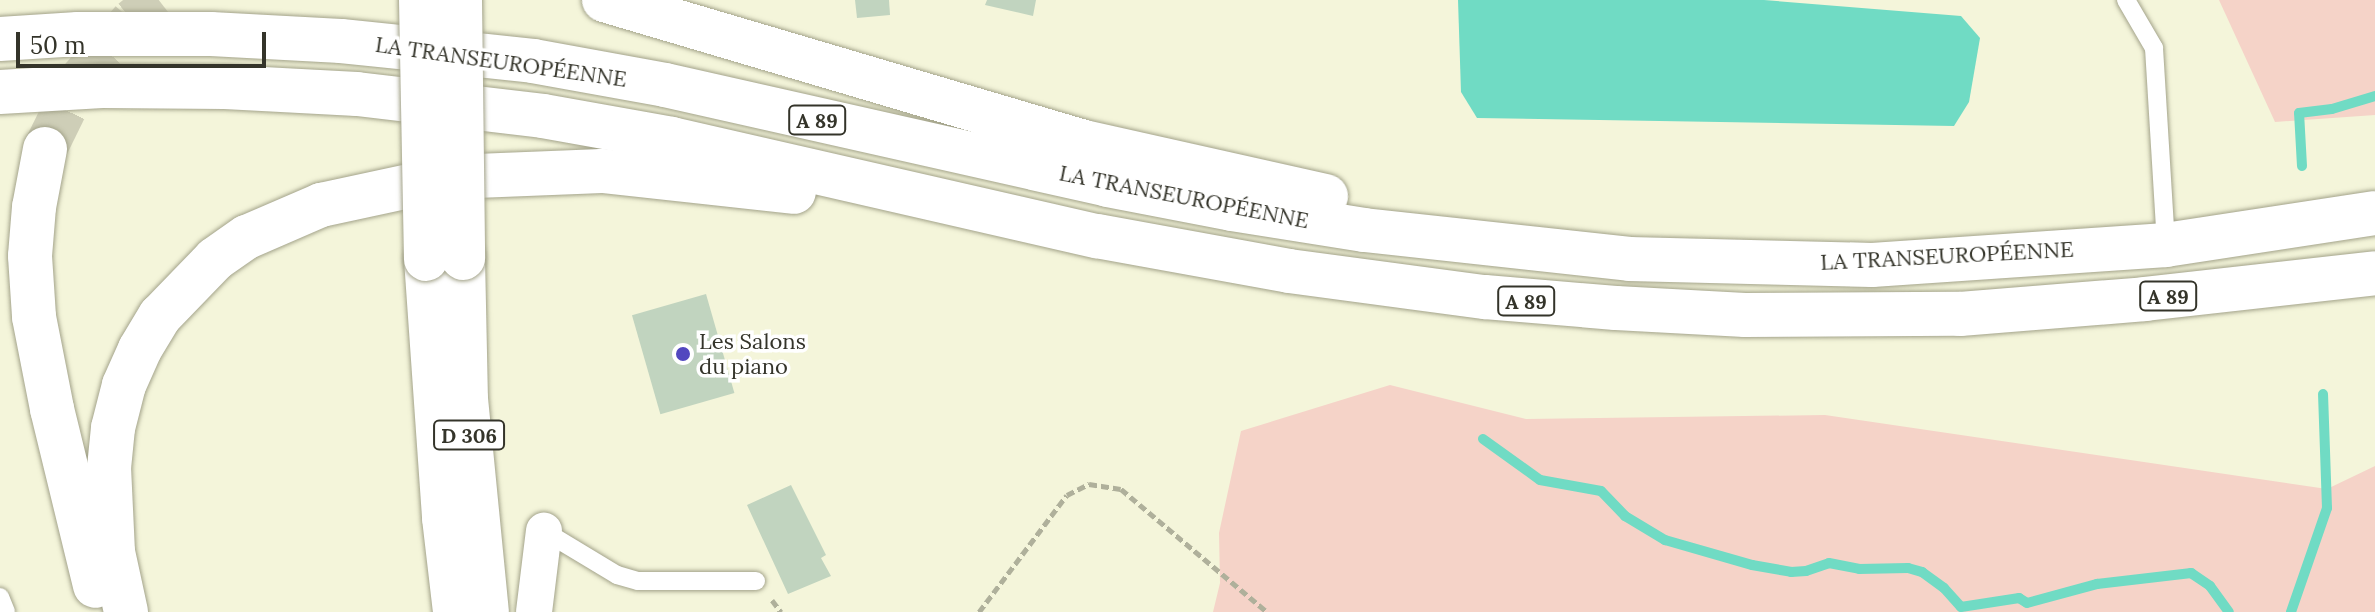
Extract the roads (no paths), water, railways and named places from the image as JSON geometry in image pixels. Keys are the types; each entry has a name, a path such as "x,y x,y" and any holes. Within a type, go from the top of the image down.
{"main road":[{"name":"D 306","path":"421,0 444,258 466,399 487,612"},
{"name":"D 306","path":"455,612 444,518 444,258 460,0"},
{"path":"604,0 1084,142 1629,259"},
{"name":"LA TRANSEUROPÉENNE","path":"0,39 78,34 211,34 341,41 533,61 665,85 1107,185 1232,209 1364,230 1629,259 1872,265 2166,245 2375,213"},
{"name":"A 89","path":"0,92 102,86 240,88 357,94 543,116 672,139 1097,236 1289,271 1485,297 1745,315 1960,314 2145,299 2375,273"},
{"path":"45,149 34,207 30,256 34,317 52,409 102,612"},
{"path":"126,612 113,552 109,468 113,428 124,385 160,316 189,284 247,237 281,219 368,192 451,177 602,171 832,196 1097,236"}],"street":[{"path":"534,612 544,531"}],"lane":[{"path":"2126,0 2154,48 2166,245"},
{"path":"544,531 617,575 638,581 756,581"},
{"path":"0,597 6,612"}],"water":[{"path":"1458,0 1764,0 1961,16 1980,38 1969,102 1954,126 1477,118 1461,92"}],"waterway":[{"path":"2302,166 2299,113 2332,109 2375,96"},
{"path":"2291,612 2327,508 2323,394"},
{"path":"1483,439 1540,480 1601,491 1625,516 1665,540 1752,565 1791,572 1806,571 1829,563 1859,569 1908,568 1922,572 1944,588 1961,607 2019,598 2027,603 2097,584 2191,573 2210,586 2229,612"}],"tunnel":[{"path":"45,149 77,84 132,21 159,0"}],"place":[{"name":"Les Salons du piano","path":"683,354"}]}
